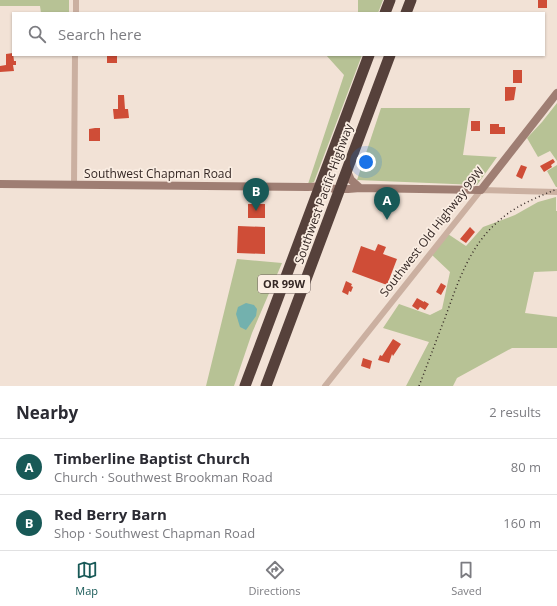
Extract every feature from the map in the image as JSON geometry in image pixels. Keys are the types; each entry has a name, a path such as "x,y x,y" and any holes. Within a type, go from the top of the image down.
{"highway":[{"path":"385,12 390,0"},
{"path":"406,12 411,0"},
{"name":"Southwest Pacific Highway","path":"245,386 369,56"},
{"name":"Southwest Pacific Highway","path":"266,386 390,56"}],"street":[{"path":"76,0 76,12"},
{"path":"74,185 75,56"},
{"name":"Southwest Old Highway 99W","path":"325,386 557,93"},
{"path":"347,171 352,180 360,188"},
{"name":"Southwest Chapman Road","path":"0,184 327,186 334,189 481,190"},
{"path":"481,190 557,192"}],"green space":[{"path":"0,0 69,0 69,12 41,12 40,6 0,6"},
{"path":"358,0 383,0 378,12 358,12"},
{"path":"327,56 362,56 314,182 308,184 344,75"},
{"path":"557,103 557,161 550,151 538,157 527,138"},
{"path":"381,108 470,108 463,155 497,157 477,185 357,180"},
{"path":"557,165 557,187 556,187 547,171"},
{"path":"556,197 557,271 534,272 525,313 557,317 557,348 512,348 457,378 453,386 406,386 429,342 383,328 399,304 430,315 442,309 450,272 432,255 448,234 466,246 483,227 515,215 538,202"},
{"path":"237,259 282,263 252,333 234,386 206,386"}],"water":[{"path":"246,303 254,305 257,309 256,316 246,330 240,327 236,314 238,307"}],"building":[{"path":"538,0 547,0 547,8 538,8"},
{"path":"12,53 14,61 16,61 16,65 13,65 14,71 0,72 0,66 6,65 6,54"},
{"path":"107,56 117,56 117,63 107,63"},
{"path":"513,70 522,70 522,83 513,83"},
{"path":"505,87 516,87 514,100 505,101"},
{"path":"118,95 124,95 125,109 128,109 129,118 114,119 113,109 118,109"},
{"path":"471,121 480,121 480,131 471,131"},
{"path":"490,124 499,124 499,127 505,127 505,134 490,134"},
{"path":"100,128 100,141 89,141 89,129"},
{"path":"553,159 555,162 551,165 552,167 544,172 540,166"},
{"path":"521,165 527,167 522,179 516,176"},
{"path":"248,204 265,204 265,218 248,218"},
{"path":"238,226 265,227 265,254 237,253"},
{"path":"470,227 475,232 466,243 460,239"},
{"path":"378,244 386,247 383,254 397,259 387,285 352,272 361,246 375,251"},
{"path":"346,281 352,284 351,286 353,287 351,292 349,291 348,295 342,292"},
{"path":"441,283 446,286 441,295 436,292"},
{"path":"417,298 429,304 425,310 420,307 418,310 412,306"},
{"path":"393,339 401,344 393,356 392,354 389,363 378,360 380,355 382,356"},
{"path":"363,358 372,361 370,369 361,366"}],"railway":[{"path":"419,386 460,277 481,240 490,229 507,214 528,202 557,189"}],"place":[{"name":"Red Berry Barn","path":"256,211"},
{"name":"Timberline Baptist Church","path":"387,220"}]}
